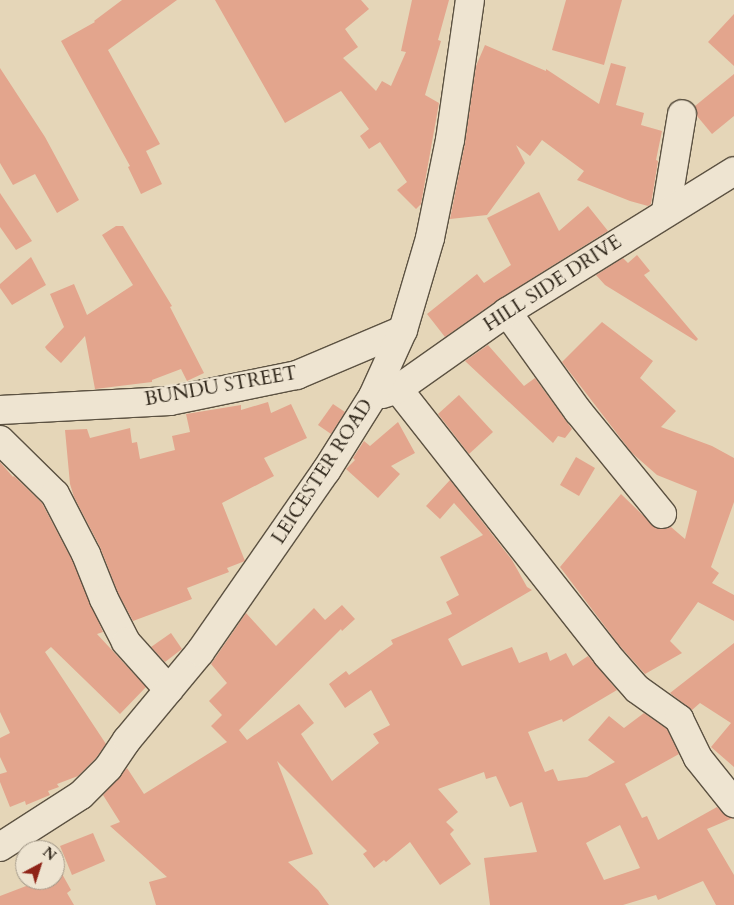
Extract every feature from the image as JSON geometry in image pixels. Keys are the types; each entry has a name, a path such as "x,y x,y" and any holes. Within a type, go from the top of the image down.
{"street":[{"name":"LEICESTER ROAD","path":"0,847 81,796 108,768 127,740 200,652 326,471 386,393 430,238 450,140 470,0"},
{"path":"666,211 682,114"},
{"name":"HILL SIDE DRIVE","path":"386,393 507,312 666,211 734,171"},
{"path":"507,312 578,412 662,514"},
{"name":"BUNDU STREET","path":"0,410 170,401 297,375 403,330"},
{"path":"386,393 637,689 679,719 698,758 734,803"},
{"path":"0,440 54,494 86,554 104,599 126,642 169,690"}],"building":[{"path":"122,0 177,0 108,50 160,144 146,151 162,184 141,194 128,167 130,166 61,41 95,22"},
{"path":"215,0 361,0 369,9 345,29 358,47 343,58 376,91 382,81 391,86 406,52 401,51 412,0 449,0 438,40 441,41 425,95 439,103 421,204 416,209 397,190 407,182 380,142 369,149 360,136 369,129 341,91 285,123"},
{"path":"566,0 622,0 604,65 552,50"},
{"path":"734,14 734,66 708,42"},
{"path":"485,45 546,71 546,69 599,104 611,63 626,67 616,105 644,113 641,125 662,131 656,160 658,161 651,204 648,206 630,201 577,180 584,171 542,140 530,156 516,145 525,163 487,215 450,219 465,143 476,66"},
{"path":"0,68 45,137 79,200 57,213 35,174 13,185 0,163"},
{"path":"734,74 734,116 712,134 697,116 695,106"},
{"path":"539,192 559,231 588,206 608,231 499,299 445,337 427,314 477,274 484,283 511,265 487,218"},
{"path":"0,193 32,241 16,250 0,227"},
{"path":"116,226 123,226 172,306 170,307 204,373 187,381 181,369 152,380 152,382 95,389 85,336 61,363 45,347 64,327 50,294 74,284 87,315 133,285 102,235"},
{"path":"637,255 650,271 644,275 698,339 696,341 605,285 596,275 623,258 628,263"},
{"path":"31,257 46,285 12,305 0,288 0,284"},
{"path":"602,322 653,361 640,378 676,411 661,427 712,446 734,458 734,502 711,567 719,573 712,583 734,595 734,621 698,602 670,641 682,653 645,674 619,645 560,567 621,494 656,528 664,529 671,527 685,539 697,491 657,475 632,453 562,362"},
{"path":"488,345 524,386 535,378 572,429 565,438 558,436 553,443 465,361"},
{"path":"459,395 493,432 469,454 438,414"},
{"path":"268,402 271,413 291,404 307,438 264,458 274,476 222,503 245,561 227,568 229,572 187,588 192,599 133,621 118,593 100,547 74,497 70,484 65,430 87,429 90,438 130,428 132,443 137,442 140,459 175,450 172,436 190,432 186,414 241,405 241,410"},
{"path":"333,404 345,412 331,434 318,425"},
{"path":"398,422 415,453 391,466 400,474 378,498 346,469 355,460 353,458 364,441 370,446"},
{"path":"576,457 595,468 579,496 560,485"},
{"path":"0,462 13,477 42,503 72,560 103,632 97,634 146,687 120,714 51,647 45,652 106,744 96,758 78,776 57,784 59,787 48,791 50,795 26,805 25,801 10,807 0,782 0,774 7,772 0,757 0,738 10,733 0,712"},
{"path":"450,480 512,560 527,587 532,590 448,639 462,666 512,647 519,663 547,652 550,661 566,653 573,666 588,656 617,690 563,722 562,719 528,732 545,772 553,769 558,781 587,777 615,762 588,740 609,716 624,728 644,713 667,729 679,754 625,784 642,818 647,816 658,840 717,807 728,817 733,818 707,829 734,875 734,905 716,905 703,881 658,900 656,895 623,905 490,905 484,858 537,852 522,802 510,807 496,776 486,779 484,772 438,789 458,812 446,822 454,830 450,834 471,864 440,885 410,842 386,862 384,860 374,868 363,854 367,851 277,761 313,854 288,862 318,890 329,905 156,905 149,882 167,877 110,826 120,822 103,795 127,768 144,794 227,742 211,726 222,715 209,701 227,683 211,664 246,613 276,646 314,608 325,620 342,605 355,619 342,631 341,629 239,730 247,740 299,704 314,723 301,734 332,781 379,743 373,734 390,725 371,690 345,708 329,684 346,671 349,675 393,644 391,640 452,614 446,602 459,595 440,557 483,535 454,503 440,519 426,506","holes":["620,825 640,868 604,880 586,843"]},
{"path":"171,633 182,649 165,662 151,647"},
{"path":"734,643 734,767 711,747 731,723 700,703 692,710 670,693"},
{"path":"93,833 105,861 72,875 65,858 65,844"},
{"path":"65,879 71,890 67,893 74,905 0,905 0,896 16,890 65,890"}]}
